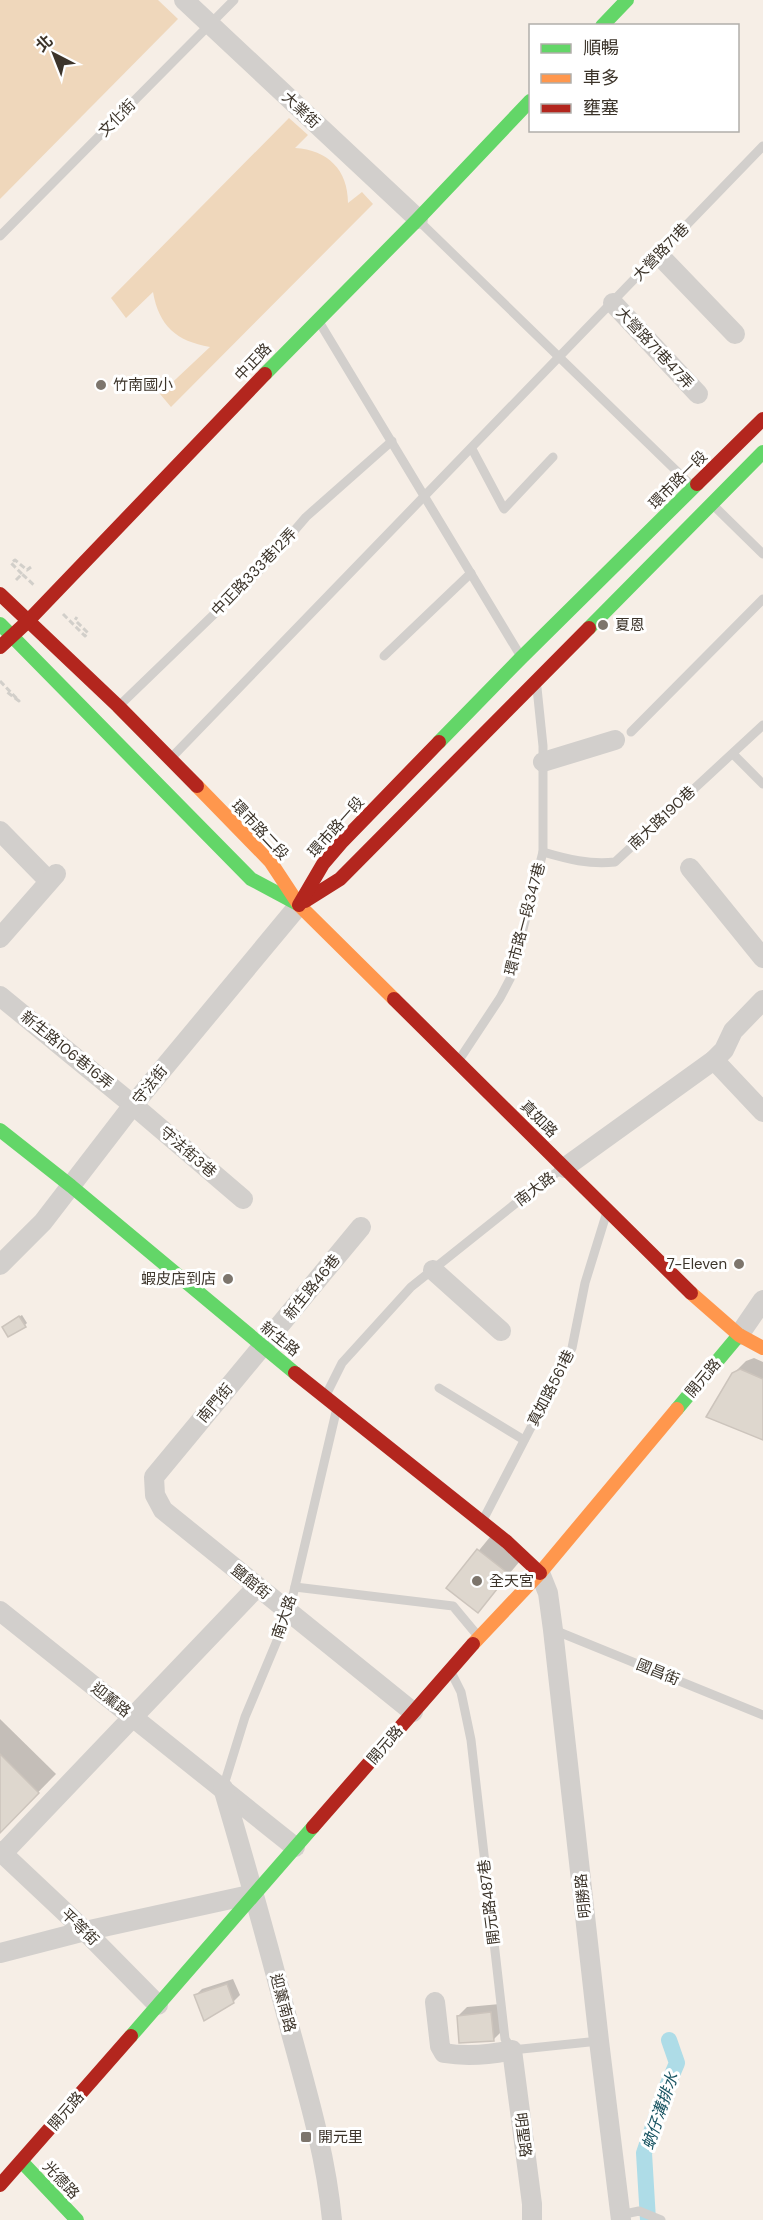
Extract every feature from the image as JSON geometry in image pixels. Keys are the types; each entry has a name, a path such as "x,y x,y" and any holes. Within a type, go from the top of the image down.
{"main road":[{"path":"612,22 627,0"},
{"name":"中正路","path":"0,647 27,622 529,103"},
{"name":"環市路一段","path":"298,905 340,879 694,487 763,419"},
{"name":"環市路一段","path":"298,905 323,864 341,843 529,668 712,504 763,453"},
{"name":"環市路二段","path":"0,594 118,706 270,861 298,905"},
{"path":"0,624 251,879 298,905"},
{"name":"真如路","path":"298,905 699,1301 739,1335 763,1348"},
{"name":"新生路","path":"0,1130 262,1347 507,1542 540,1573"},
{"name":"開元路","path":"0,2185 449,1670 540,1573 739,1335"},
{"name":"光德路","path":"22,2162 77,2220"}],"street":[{"name":"大業街","path":"184,0 418,219"},
{"path":"658,255 735,334"},
{"name":"大營路71巷47弄","path":"613,303 698,394"},
{"path":"543,762 623,736"},
{"path":"0,831 53,877 0,938"},
{"path":"690,868 763,958"},
{"name":"守法街","path":"0,1265 43,1222 134,1105 298,905"},
{"name":"新生路106巷16弄","path":"0,996 134,1105"},
{"name":"南大路","path":"564,1168 714,1060 724,1050 733,1031 763,1000"},
{"path":"714,1060 763,1112"},
{"name":"守法街3巷","path":"134,1105 243,1199"},
{"name":"新生路46巷","path":"262,1347 361,1227"},
{"path":"433,1270 501,1331"},
{"name":"開元路","path":"739,1335 763,1300"},
{"name":"南門街","path":"169,1460 262,1347"},
{"name":"鹽館街","path":"169,1460 154,1477 155,1495 163,1510 413,1712"},
{"name":"明勝路","path":"540,1573 548,1593 554,1630 598,2041 627,2215"},
{"path":"1,1852 256,1587"},
{"name":"迎薰路","path":"0,1611 295,1847"},
{"name":"迎薰南路","path":"223,1788 317,2130 330,2195 332,2220"},
{"name":"平等街","path":"1,1852 85,1931 158,2006"},
{"path":"0,1953 85,1931 254,1894"},
{"path":"435,2002 440,2046 444,2053 459,2056 483,2056 512,2050"},
{"name":"明聖路","path":"512,2050 532,2204 532,2220"}],"lane":[{"name":"文化街","path":"0,236 234,0"},
{"name":"大營路71巷","path":"170,759 763,146"},
{"path":"418,219 694,487"},
{"path":"318,319 529,668"},
{"name":"中正路333巷12弄","path":"118,706 263,567 306,517 392,441"},
{"path":"472,449 504,509 553,457"},
{"path":"712,504 763,554"},
{"path":"384,656 471,573"},
{"path":"623,736 763,599"},
{"name":"環市路一段347巷","path":"458,1062 510,979 543,852 543,762 529,668"},
{"name":"南大路190巷","path":"543,852 570,860 600,864 615,862 763,725"},
{"path":"733,754 763,784"},
{"name":"南大路","path":"325,1397 342,1363 411,1287 530,1192 564,1168"},
{"name":"真如路561巷","path":"482,1522 572,1348 585,1284 607,1211"},
{"path":"439,1388 524,1440"},
{"name":"南大路","path":"223,1788 245,1717 289,1612 338,1407"},
{"path":"295,1587 453,1606 480,1638"},
{"name":"國昌街","path":"554,1630 763,1715"},
{"name":"開元路487巷","path":"449,1670 461,1692 471,1740 505,2039 512,2050"},
{"path":"512,2050 598,2041"},
{"path":"627,2215 660,2219"}],"path":[{"path":"22,574 11,562 15,560 27,570 31,567"},
{"path":"71,622 85,636 88,633 75,620 77,617"},
{"path":"0,681 7,692"}],"shaded area":[{"path":"0,0 158,0 178,19 0,199"},
{"path":"289,118 308,135 295,148 317,153 334,164 344,181 348,203 362,192 373,204 171,407 160,394 210,347 188,341 171,330 160,314 153,292 126,318 111,298"}],"building":[{"path":"19,1316 26,1327 8,1337 2,1327"},
{"path":"740,1369 763,1379 763,1440 706,1417 732,1373"},
{"name":"全天宮","path":"477,1549 509,1574 478,1613 446,1588"},
{"path":"0,1754 39,1793 0,1833"},
{"path":"227,1984 234,2003 204,2021 194,1995"},
{"path":"491,2012 494,2041 459,2043 457,2016"}],"waterway":[{"name":"蚋仔溝排水","path":"648,2220 644,2153 677,2063 669,2040"}],"traffic: fast":[{"path":"604,24 627,0"},
{"path":"265,374 418,219 529,102"},
{"path":"589,628 763,452"},
{"path":"439,742 697,484"},
{"path":"0,624 251,879 296,903"},
{"path":"0,1130 71,1186 295,1373"},
{"path":"677,1409 739,1335"},
{"path":"131,2036 313,1827"},
{"path":"22,2162 77,2220"}],"traffic: slow":[{"path":"197,786 270,861 299,905 394,999"},
{"path":"691,1293 739,1335 763,1348"},
{"path":"473,1644 540,1573 677,1409"}],"traffic: jam":[{"path":"0,647 27,622 265,374"},
{"path":"697,484 763,419"},
{"path":"0,594 118,706 197,786"},
{"path":"305,901 340,879 589,628"},
{"path":"299,905 323,864 341,843 439,742"},
{"path":"394,999 691,1293"},
{"path":"295,1373 507,1542 540,1573"},
{"path":"313,1827 473,1644"},
{"path":"0,2185 131,2036"}],"place":[{"name":"竹南國小","path":"101,385"},
{"name":"夏恩","path":"603,625"},
{"name":"7-Eleven","path":"739,1264"},
{"name":"蝦皮店到店","path":"228,1279"},
{"name":"全天宮","path":"477,1581"},
{"name":"開元里","path":"306,2137"}]}
